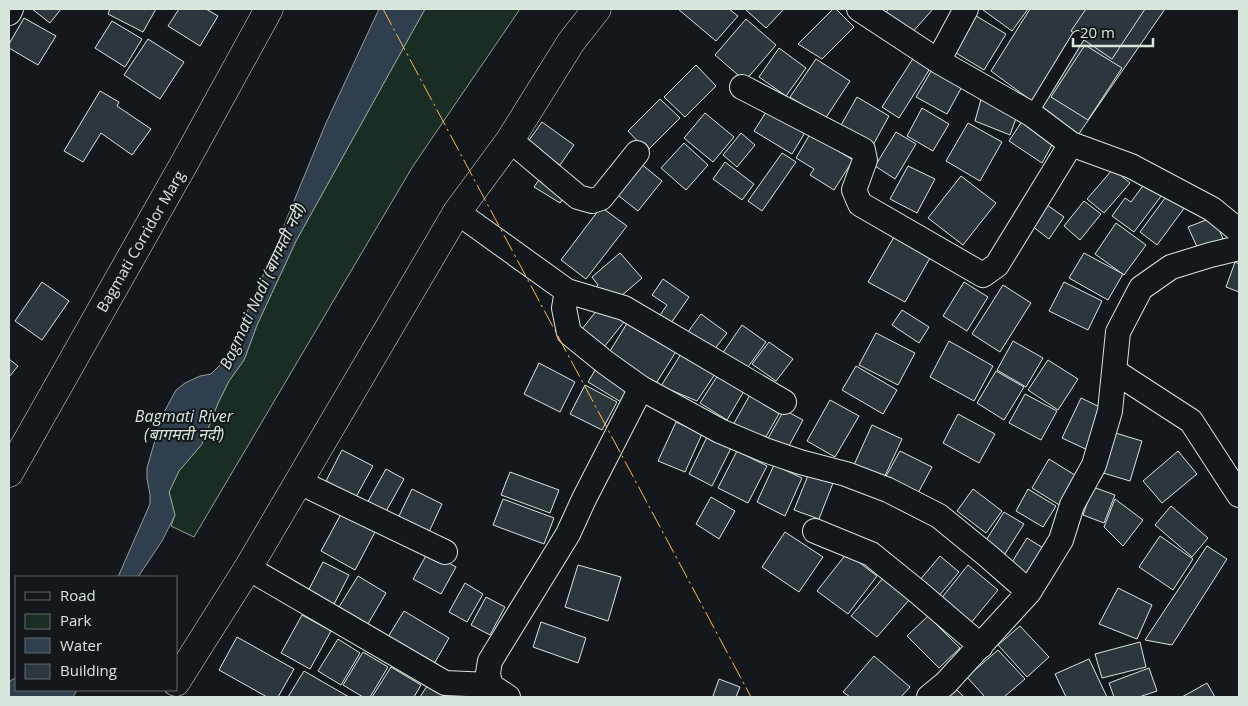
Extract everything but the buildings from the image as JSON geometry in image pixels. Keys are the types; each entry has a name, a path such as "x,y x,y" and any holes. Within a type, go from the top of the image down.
{"street":[{"path":"9,13 11,9"},
{"name":"Bagmati Corridor Marg","path":"12,463 185,162 269,9"},
{"path":"178,679 248,568 457,212 510,140 571,42 597,9"},
{"path":"859,9 938,62 1031,114 1071,144 1131,166 1212,209 1239,231"},
{"path":"938,62 966,9"},
{"path":"742,88 863,150 865,160 854,190 860,204 983,275 997,265 1071,144"},
{"path":"510,140 578,197 592,201 601,198 637,153"},
{"path":"457,212 567,292 624,308 784,402"},
{"path":"929,697 946,683 1029,592 1061,540 1072,505 1094,464 1110,411 1118,332 1141,288 1171,268 1239,248"},
{"path":"567,292 564,308 569,333 641,388 720,431 800,462 855,477 888,490 939,516 1029,592"},
{"path":"1114,371 1191,421 1239,495"},
{"path":"499,691 488,673 490,661 568,534 641,388"},
{"path":"299,482 445,552"},
{"path":"816,531 871,554 981,646"},
{"path":"248,568 445,684 499,691"}],"lane":[{"path":"1031,114 1078,37"}],"green space":[{"path":"425,9 520,9 413,166 194,537 171,526 175,515 169,492 179,471 202,444 229,381 244,360 257,325 296,241"}],"water":[{"name":"Bagmati River (बागमती नदी)","path":"379,9 425,9 296,241 257,325 244,360 229,381 218,403 202,444 179,471 169,492 175,515 162,541 139,576 118,576 150,504 147,468 162,416 176,390 185,383 200,376 211,374 224,361 271,257 326,123"},
{"path":"15,678 15,691 76,691 73,697 9,697 9,682"}],"power":[{"path":"383,9 751,697"}],"water label":[{"name":"Bagmati Nadi (बागमती नदी)","path":"262,286"}]}
